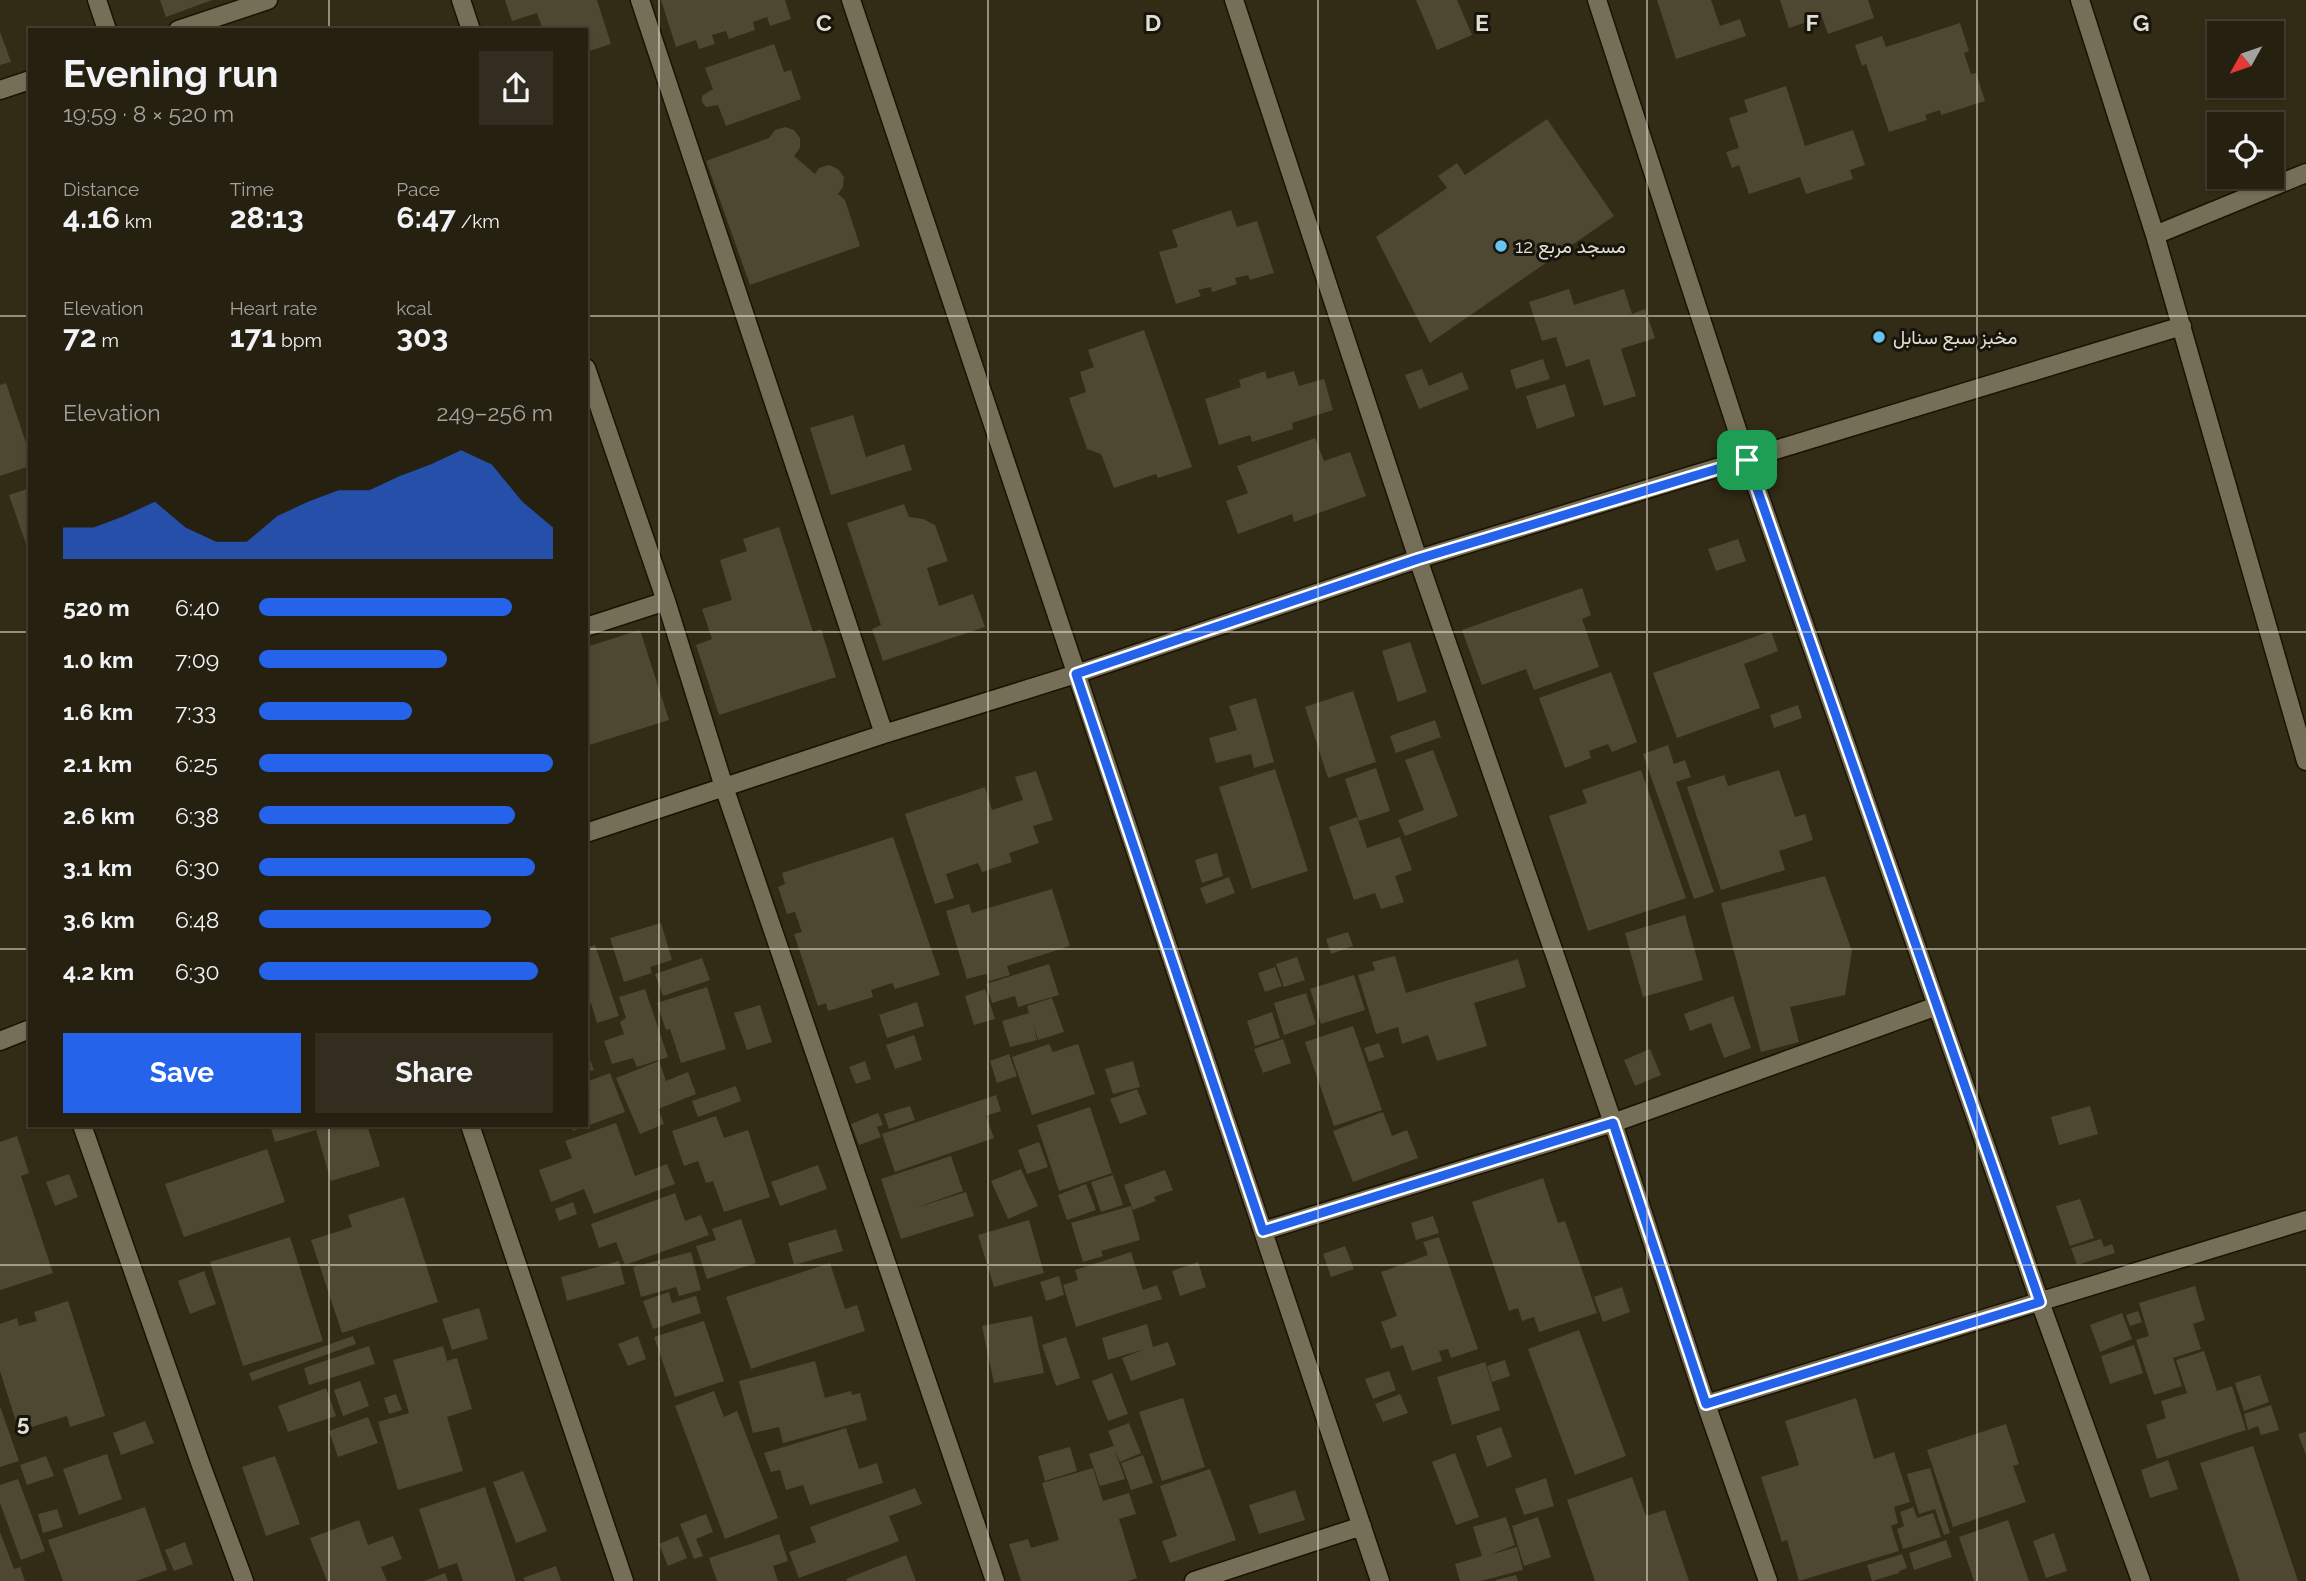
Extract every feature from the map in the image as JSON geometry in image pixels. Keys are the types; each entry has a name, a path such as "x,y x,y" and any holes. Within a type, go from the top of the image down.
{"street":[{"path":"97,0 106,28"},
{"path":"184,28 268,0"},
{"path":"461,0 470,28"},
{"path":"640,0 884,734"},
{"path":"851,0 1380,1581"},
{"path":"1234,0 1418,559 1768,1581"},
{"path":"1597,0 1747,460 2040,1302 2141,1581"},
{"path":"2080,0 2155,235 2306,761"},
{"path":"0,90 28,81"},
{"path":"2155,235 2306,173"},
{"path":"588,832 884,734 1076,674 1418,559 2182,326"},
{"path":"588,374 666,601 724,787 995,1581"},
{"path":"588,626 666,601"},
{"path":"1263,1231 1613,1123 1937,1006"},
{"path":"0,1041 28,1031"},
{"path":"83,1127 244,1581"},
{"path":"471,1127 624,1581"},
{"path":"1706,1404 2306,1220"},
{"path":"1194,1581 1362,1526"}],"building":[{"path":"160,0 212,0 166,17"},
{"path":"505,0 597,0 611,44 588,51 588,28 542,28 537,13 512,21"},
{"path":"661,0 785,0 791,19 770,26 767,17 753,22 755,30 729,39 726,31 712,35 715,44 699,49 696,40 676,47"},
{"path":"1416,0 1457,0 1472,35 1437,50"},
{"path":"1657,0 1711,0 1720,26 1740,19 1746,36 1676,59"},
{"path":"1780,0 1868,0 1874,18 1828,34 1822,17 1789,28"},
{"path":"1960,23 1969,51 1964,53 1971,74 1976,73 1985,101 1941,115 1940,110 1925,115 1927,120 1889,132 1866,64 1862,66 1855,45 1882,36 1886,47"},
{"path":"0,32 11,62 0,65"},
{"path":"774,44 784,72 791,70 801,99 726,126 718,105 706,107 702,102 702,96 713,89 705,68"},
{"path":"1786,86 1805,146 1853,130 1865,165 1850,170 1853,179 1806,194 1800,177 1749,194 1739,165 1732,168 1726,152 1739,148 1729,118 1748,112 1744,100"},
{"path":"1547,119 1614,216 1430,343 1376,237 1447,188 1438,176 1457,163 1465,175"},
{"path":"785,127 794,130 800,138 800,148 794,156 815,174 819,168 829,165 838,169 844,177 843,187 838,194 845,200 860,246 750,285 706,161 769,138 775,130"},
{"path":"1231,210 1237,227 1257,221 1274,273 1250,280 1248,275 1235,278 1237,284 1212,292 1211,287 1198,290 1201,296 1176,304 1159,252 1178,247 1172,230"},
{"path":"1569,289 1574,305 1624,289 1632,314 1645,309 1655,338 1621,349 1636,396 1604,406 1589,359 1566,367 1556,337 1542,341 1529,302"},
{"path":"1144,330 1192,467 1158,478 1156,474 1114,488 1101,454 1087,449 1069,398 1086,392 1080,372 1094,367 1088,350"},
{"path":"1543,359 1550,379 1516,389 1510,370"},
{"path":"1422,369 1429,386 1462,372 1469,389 1419,409 1405,375"},
{"path":"1265,371 1267,379 1294,371 1299,386 1324,379 1333,410 1292,423 1293,429 1252,442 1250,435 1219,445 1205,399 1241,387 1239,380"},
{"path":"6,383 28,449 28,467 0,476 0,385"},
{"path":"1565,384 1575,416 1537,429 1526,396"},
{"path":"853,415 866,457 904,444 912,470 831,495 810,428"},
{"path":"1315,438 1324,461 1350,452 1366,496 1294,522 1292,514 1238,534 1226,501 1248,493 1237,466"},
{"path":"28,489 28,547 27,547 9,495"},
{"path":"904,504 909,517 923,519 935,525 948,561 927,568 939,606 973,594 985,627 883,661 872,629 881,625 847,523"},
{"path":"779,527 813,632 821,629 836,677 719,715 696,645 712,639 702,609 732,600 720,560 747,551 743,539"},
{"path":"1738,539 1746,561 1716,571 1708,549"},
{"path":"1582,588 1591,615 1582,619 1599,667 1534,690 1526,669 1482,685 1462,630"},
{"path":"640,630 669,720 588,745 588,646"},
{"path":"1771,631 1778,651 1744,664 1760,708 1677,738 1653,673"},
{"path":"1410,642 1427,692 1398,702 1382,651"},
{"path":"1611,672 1637,742 1612,752 1608,744 1589,751 1591,758 1565,768 1539,698"},
{"path":"1353,691 1376,762 1328,778 1305,707"},
{"path":"1256,698 1274,762 1254,768 1251,754 1216,763 1209,738 1237,730 1229,706"},
{"path":"1798,705 1802,718 1774,728 1770,715"},
{"path":"1435,720 1441,737 1396,753 1390,736"},
{"path":"1668,745 1674,764 1685,760 1691,777 1676,782 1714,892 1694,899 1643,754"},
{"path":"1433,750 1458,816 1405,836 1398,820 1424,810 1405,760"},
{"path":"1376,768 1390,811 1359,821 1345,779"},
{"path":"1275,769 1308,871 1252,889 1219,787"},
{"path":"1641,770 1686,898 1588,931 1549,816 1587,803 1582,790"},
{"path":"1779,770 1795,817 1805,814 1813,840 1779,851 1785,870 1721,890 1687,787 1724,775 1728,786"},
{"path":"1036,771 1053,820 1033,826 1039,843 1009,853 1012,862 982,872 978,863 946,874 954,898 935,904 905,814 985,787 992,810 1023,800 1015,777"},
{"path":"1357,817 1367,848 1400,837 1412,870 1395,876 1404,902 1381,909 1375,893 1354,900 1329,827"},
{"path":"893,837 940,975 895,989 892,983 871,990 873,997 828,1011 826,1003 818,1006 794,934 802,932 795,912 787,914 778,887 785,884 782,873"},
{"path":"1217,853 1223,876 1202,883 1195,860"},
{"path":"1825,876 1852,951 1845,995 1790,1007 1799,1042 1761,1052 1721,903"},
{"path":"1229,877 1235,893 1206,904 1200,888"},
{"path":"1052,889 1070,946 1007,966 1010,975 989,981 986,974 967,979 946,911 969,904 972,913"},
{"path":"1685,915 1703,980 1643,997 1625,933"},
{"path":"661,923 672,960 650,967 652,973 624,982 610,938"},
{"path":"1348,932 1353,946 1331,954 1326,939"},
{"path":"595,945 619,1016 597,1023 591,1003 588,1004 588,947"},
{"path":"1395,956 1406,993 1518,959 1526,987 1474,1003 1487,1046 1437,1061 1428,1035 1402,1044 1398,1027 1376,1034 1358,975 1375,970 1372,962"},
{"path":"1297,957 1305,980 1284,987 1276,964"},
{"path":"702,958 710,980 663,996 655,974"},
{"path":"1049,964 1059,995 1018,1007 1015,996 992,1003 986,984"},
{"path":"1275,967 1282,986 1265,992 1258,973"},
{"path":"1354,975 1365,1010 1321,1024 1310,989"},
{"path":"707,987 726,1049 681,1063 670,1029 666,1030 657,1003"},
{"path":"645,989 668,1057 637,1067 633,1058 612,1064 604,1041 624,1034 620,1022 626,1018 619,997"},
{"path":"985,989 995,1019 974,1025 965,996"},
{"path":"1306,993 1316,1024 1284,1035 1274,1003"},
{"path":"1733,996 1751,1048 1724,1058 1711,1023 1690,1031 1684,1014"},
{"path":"1052,998 1064,1032 1038,1040 1033,1023 1037,1040 1010,1047 1002,1021 1029,1013 1027,1006"},
{"path":"917,1002 924,1026 887,1038 879,1015"},
{"path":"760,1005 772,1042 747,1050 734,1013"},
{"path":"1272,1012 1280,1038 1255,1046 1247,1021"},
{"path":"1353,1026 1382,1110 1334,1126 1305,1042"},
{"path":"914,1035 922,1060 895,1069 886,1045"},
{"path":"1283,1039 1291,1063 1263,1073 1254,1049"},
{"path":"1379,1043 1384,1057 1369,1062 1364,1048"},
{"path":"1049,1044 1053,1052 1078,1044 1095,1094 1032,1115 1012,1057"},
{"path":"1650,1049 1661,1075 1635,1086 1624,1060"},
{"path":"588,1054 594,1070 588,1072"},
{"path":"1009,1054 1017,1076 997,1083 990,1061"},
{"path":"659,1061 666,1081 688,1072 696,1094 658,1109 664,1124 640,1134 616,1078"},
{"path":"865,1061 871,1079 856,1084 849,1067"},
{"path":"1133,1061 1140,1087 1113,1094 1105,1069"},
{"path":"610,1073 625,1112 588,1126 588,1081"},
{"path":"736,1086 741,1101 698,1117 692,1101"},
{"path":"1137,1089 1147,1114 1120,1124 1110,1099"},
{"path":"996,1095 1001,1111 986,1116 994,1138 895,1172 882,1134"},
{"path":"910,1106 915,1120 889,1129 884,1114"},
{"path":"2090,1106 2098,1134 2059,1145 2051,1117"},
{"path":"1090,1107 1112,1173 1059,1191 1037,1125"},
{"path":"1383,1112 1392,1136 1407,1130 1418,1158 1353,1182 1333,1131"},
{"path":"878,1113 883,1125 877,1127 881,1137 859,1145 851,1124"},
{"path":"716,1116 724,1138 748,1130 770,1197 724,1212 713,1181 706,1183 698,1161 684,1166 672,1131"},
{"path":"616,1123 635,1176 667,1164 675,1184 594,1214 584,1189 551,1202 539,1170 572,1158 565,1141"},
{"path":"271,1127 368,1127 380,1166 331,1181 316,1130 275,1142"},
{"path":"17,1136 29,1173 21,1176 53,1273 0,1290 0,1142"},
{"path":"1039,1142 1048,1167 1027,1174 1018,1150"},
{"path":"267,1149 285,1202 184,1237 165,1184"},
{"path":"951,1156 963,1191 915,1208 966,1192 974,1216 901,1239 881,1179"},
{"path":"818,1165 827,1189 780,1206 771,1182"},
{"path":"1021,1169 1038,1206 1008,1219 991,1181"},
{"path":"1165,1170 1173,1190 1154,1197 1156,1201 1133,1210 1124,1185"},
{"path":"69,1174 78,1197 55,1206 46,1182"},
{"path":"1113,1175 1123,1205 1101,1212 1091,1182"},
{"path":"1543,1178 1558,1223 1565,1221 1597,1313 1539,1332 1534,1317 1522,1321 1518,1308 1509,1311 1472,1202"},
{"path":"1086,1184 1096,1210 1067,1220 1058,1195"},
{"path":"675,1193 685,1221 701,1215 709,1235 625,1265 616,1242 599,1248 591,1224"},
{"path":"404,1197 438,1302 342,1333 311,1240 352,1227 348,1215"},
{"path":"2080,1199 2094,1238 2070,1246 2056,1206"},
{"path":"573,1202 577,1214 559,1221 555,1209"},
{"path":"1131,1206 1140,1240 1101,1251 1103,1256 1083,1262 1071,1223"},
{"path":"1433,1216 1439,1233 1416,1240 1411,1223"},
{"path":"741,1219 756,1263 707,1279 696,1246 716,1240 712,1229"},
{"path":"1029,1220 1044,1273 994,1287 978,1235"},
{"path":"836,1229 843,1251 794,1265 788,1243"},
{"path":"290,1237 323,1341 243,1366 210,1262"},
{"path":"1439,1237 1478,1349 1451,1358 1448,1349 1439,1351 1442,1361 1412,1371 1403,1345 1391,1349 1381,1322 1397,1316 1381,1272 1428,1255 1423,1242"},
{"path":"2101,1239 2104,1247 2112,1244 2115,1253 2077,1265 2071,1248"},
{"path":"1345,1246 1354,1269 1331,1277 1323,1254"},
{"path":"691,1252 701,1290 679,1296 676,1287 641,1297 633,1267"},
{"path":"1131,1252 1143,1290 1157,1285 1162,1299 1076,1327 1063,1285 1078,1280 1075,1270"},
{"path":"619,1261 625,1284 567,1301 561,1277"},
{"path":"1198,1262 1206,1287 1180,1296 1172,1271"},
{"path":"830,1263 845,1309 857,1305 865,1331 751,1369 726,1297"},
{"path":"204,1271 216,1304 190,1314 178,1281"},
{"path":"1059,1276 1064,1295 1046,1301 1040,1282"},
{"path":"2195,1286 2205,1320 2193,1324 2201,1349 2173,1358 2182,1386 2154,1395 2136,1340 2149,1336 2139,1303"},
{"path":"1622,1287 1630,1312 1603,1322 1594,1297"},
{"path":"669,1292 672,1303 696,1296 701,1313 653,1329 643,1301"},
{"path":"68,1301 105,1416 70,1427 67,1416 19,1431 0,1371 0,1324 17,1318 19,1326 37,1321 34,1312"},
{"path":"479,1308 488,1339 452,1350 442,1319"},
{"path":"2138,1311 2142,1322 2130,1326 2126,1315"},
{"path":"2122,1313 2132,1339 2100,1352 2090,1325"},
{"path":"1032,1316 1044,1373 994,1383 982,1326"},
{"path":"704,1321 724,1381 675,1397 654,1337"},
{"path":"1147,1324 1153,1347 1168,1342 1176,1365 1131,1381 1122,1358 1145,1349 1108,1360 1102,1338"},
{"path":"1579,1330 1626,1456 1575,1475 1528,1349"},
{"path":"353,1336 356,1344 252,1381 249,1373"},
{"path":"638,1336 646,1359 628,1366 618,1344"},
{"path":"1066,1337 1080,1378 1056,1386 1042,1345"},
{"path":"2134,1345 2143,1373 2110,1384 2101,1356"},
{"path":"369,1346 375,1364 309,1385 304,1368"},
{"path":"443,1346 447,1361 457,1358 472,1409 447,1417 463,1471 398,1490 378,1422 409,1413 393,1360"},
{"path":"2204,1351 2217,1391 2232,1386 2246,1430 2157,1459 2146,1425 2166,1418 2161,1401 2187,1393 2176,1360"},
{"path":"1505,1360 1510,1376 1492,1382 1487,1366"},
{"path":"815,1361 825,1398 851,1391 852,1395 860,1393 867,1420 783,1443 779,1427 753,1433 739,1381"},
{"path":"1485,1362 1500,1410 1452,1425 1437,1377"},
{"path":"1389,1371 1396,1390 1373,1399 1365,1379"},
{"path":"1112,1373 1128,1414 1108,1421 1092,1381"},
{"path":"2260,1375 2269,1402 2244,1411 2235,1383"},
{"path":"360,1381 369,1406 343,1416 334,1390"},
{"path":"326,1388 336,1416 288,1432 278,1406"},
{"path":"714,1391 724,1417 737,1411 778,1518 725,1539 675,1406"},
{"path":"396,1394 402,1410 389,1414 384,1398"},
{"path":"1400,1394 1408,1413 1383,1422 1375,1404"},
{"path":"1183,1398 1205,1467 1162,1481 1139,1412"},
{"path":"1856,1398 1874,1459 1894,1452 1910,1502 1894,1507 1898,1523 1891,1526 1899,1551 1799,1581 1787,1540 1782,1542 1761,1477 1799,1465 1785,1421"},
{"path":"2271,1405 2279,1430 2261,1435 2258,1426 2248,1430 2244,1414"},
{"path":"0,1406 19,1461 0,1467"},
{"path":"368,1417 378,1443 338,1457 329,1431"},
{"path":"145,1421 154,1443 121,1455 113,1433"},
{"path":"1129,1423 1141,1453 1120,1462 1114,1449 1125,1479 1100,1486 1089,1454 1114,1446 1108,1431"},
{"path":"2006,1424 2019,1464 2013,1466 2026,1502 1953,1527 1927,1450"},
{"path":"1501,1427 1512,1457 1487,1467 1476,1436"},
{"path":"846,1428 859,1469 877,1463 883,1483 810,1505 803,1485 786,1490 780,1470 771,1472 764,1453"},
{"path":"2306,1432 2306,1455 2298,1434"},
{"path":"2253,1446 2298,1581 2240,1581 2200,1463"},
{"path":"1070,1447 1077,1471 1045,1481 1038,1456"},
{"path":"1455,1453 1479,1517 1456,1525 1432,1462"},
{"path":"107,1454 122,1499 79,1515 63,1469"},
{"path":"1143,1455 1153,1483 1131,1490 1121,1463"},
{"path":"46,1456 54,1476 27,1485 20,1465"},
{"path":"275,1456 300,1524 266,1536 242,1467"},
{"path":"2168,1460 2178,1489 2150,1498 2141,1470"},
{"path":"1093,1468 1103,1501 1129,1493 1136,1514 1119,1519 1137,1578 1128,1581 1021,1581 1009,1544 1028,1539 1031,1548 1059,1540 1042,1483"},
{"path":"1930,1468 1950,1533 1944,1535 1935,1509 1919,1514 1907,1474"},
{"path":"1210,1469 1236,1540 1170,1563 1162,1541 1177,1536 1160,1486"},
{"path":"523,1471 547,1531 516,1543 493,1482"},
{"path":"1632,1477 1646,1516 1665,1510 1689,1581 1595,1581 1567,1500"},
{"path":"1546,1478 1554,1506 1524,1515 1515,1489"},
{"path":"18,1479 45,1551 21,1560 0,1503 0,1485"},
{"path":"485,1487 516,1581 463,1581 457,1563 439,1569 419,1509"},
{"path":"915,1488 922,1504 889,1516 899,1541 799,1578 789,1552 816,1542 810,1527"},
{"path":"1295,1490 1305,1520 1259,1534 1249,1505"},
{"path":"145,1507 167,1570 136,1581 63,1581 48,1540"},
{"path":"1913,1507 1917,1518 1933,1513 1941,1537 1903,1549 1897,1529 1904,1526 1900,1512"},
{"path":"57,1509 63,1527 43,1533 38,1514"},
{"path":"706,1514 713,1532 696,1539 703,1556 694,1559 680,1524"},
{"path":"1506,1517 1515,1545 1489,1555 1517,1547 1523,1570 1481,1581 1460,1581 1455,1564 1482,1556 1473,1527"},
{"path":"1538,1517 1551,1557 1524,1566 1512,1526"},
{"path":"359,1520 368,1545 393,1536 402,1559 381,1567 387,1581 327,1581 310,1538"},
{"path":"2008,1520 2029,1581 1974,1581 1959,1537"},
{"path":"0,1532 14,1569 20,1567 25,1581 0,1581"},
{"path":"2054,1533 2067,1571 2046,1578 2033,1541"},
{"path":"779,1534 788,1561 773,1566 778,1581 717,1581 709,1558"},
{"path":"678,1536 687,1558 668,1566 659,1544"},
{"path":"1946,1540 1952,1557 1914,1570 1909,1553"},
{"path":"185,1542 193,1564 174,1571 165,1550"},
{"path":"1902,1554 1907,1568 1872,1581 1867,1565"},
{"path":"906,1555 916,1581 846,1579"},
{"path":"556,1566 561,1581 525,1581 523,1578"},
{"path":"445,1573 448,1581 424,1581"},
{"path":"1516,1575 1518,1581 1496,1581 1496,1580"}],"place":[{"name":"مسجد مربع 12","path":"1501,246"},
{"name":"مخبز سبع سنابل","path":"1879,337"}],"route":[{"path":"1747,460 2040,1302 1706,1404 1613,1123 1263,1231 1076,674 1418,559 1747,460"}]}
